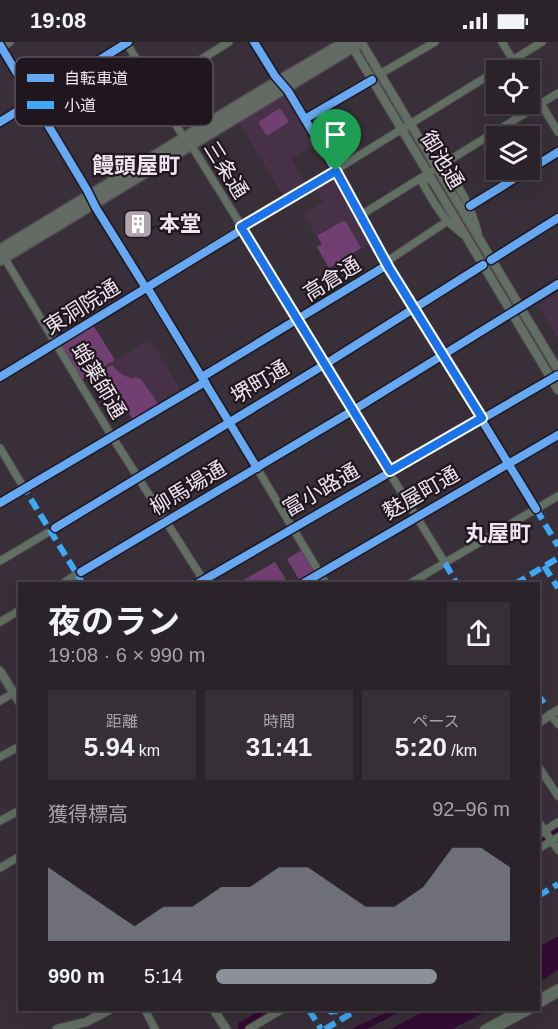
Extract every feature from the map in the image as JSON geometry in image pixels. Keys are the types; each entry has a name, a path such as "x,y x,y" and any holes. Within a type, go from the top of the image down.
{"highway":[{"path":"213,125 354,43"},
{"path":"1,254 212,126"}],"main road":[{"name":"御池通","path":"354,43 410,124 479,241 511,314 556,374"},
{"name":"御池通","path":"376,77 402,129 466,236 520,308 556,374 558,390"},
{"path":"0,671 16,691"},
{"path":"540,722 554,712"},
{"path":"57,1029 74,1028 107,1011"},
{"path":"215,1011 225,1029"}],"street":[{"path":"2,48 10,42"},
{"path":"103,57 127,42"},
{"name":"三条通","path":"127,42 136,57"},
{"path":"205,57 229,42"},
{"path":"254,42 305,119 386,263 536,509"},
{"path":"305,119 435,42"},
{"path":"502,42 512,60"},
{"name":"東洞院通","path":"515,60 542,42"},
{"name":"東洞院通","path":"0,377 486,78"},
{"path":"361,215 558,93"},
{"path":"541,105 558,132"},
{"path":"0,122 15,113"},
{"name":"三条通","path":"178,126 445,563"},
{"path":"470,206 558,152"},
{"path":"437,169 448,170 470,206 479,241"},
{"path":"429,174 423,184 446,222 466,236"},
{"name":"堺町通","path":"55,528 324,365 558,218"},
{"name":"高倉通","path":"0,448 24,488 203,380 446,222"},
{"name":"蛸薬師通","path":"1,254 112,437 167,521 202,582"},
{"name":"柳馬場通","path":"81,572 352,411 558,284"},
{"name":"富小路通","path":"202,582 556,374"},
{"name":"麩屋町通","path":"305,582 558,435"},
{"path":"257,468 325,582"},
{"path":"412,582 558,496"},
{"path":"0,561 47,533"},
{"path":"65,582 74,576"},
{"path":"0,622 18,611"},
{"path":"0,701 16,691"},
{"path":"554,712 558,724"},
{"path":"0,757 18,747"},
{"path":"540,769 558,796"},
{"path":"0,821 18,811"},
{"path":"558,823 548,836 558,850"},
{"path":"0,868 18,857"},
{"path":"540,998 558,988"},
{"path":"540,1004 558,993"},
{"path":"146,1011 155,1029"},
{"path":"484,1029 504,1024 518,1011"},
{"path":"495,1029 528,1011"},
{"path":"249,1029 269,1013"}],"shaded area":[{"path":"286,95 315,144 291,159 306,184 284,197 239,122"},
{"path":"280,108 289,122 267,136 258,122"},
{"path":"332,176 335,177 371,243 329,269 316,247 321,243 303,214 323,202 314,187"},
{"path":"343,221 346,222 361,248 329,268 317,247 322,244 317,236"},
{"path":"558,293 558,339 538,305"},
{"path":"93,325 115,360 81,380 61,344"},
{"path":"150,339 182,393 134,422 103,368"},
{"path":"112,365 132,379 135,377 141,379 159,405 133,420 104,369"},
{"path":"302,550 317,574 300,582 287,559"},
{"path":"275,562 287,582 240,582"},
{"path":"558,936 558,970 540,981 540,946"},
{"path":"390,1011 401,1011 367,1029 351,1029"},
{"path":"425,1011 487,1011 452,1029 390,1029"}],"waterway":[{"path":"147,239 143,235 156,226"},
{"path":"540,841 558,829"},
{"path":"242,1026 268,1011"}],"marked path":[{"path":"20,491 24,488 82,582"},
{"path":"536,509 558,546"},
{"path":"518,582 558,558"},
{"path":"445,563 456,582"},
{"path":"544,566 558,588"},
{"path":"540,698 544,703"},
{"path":"540,895 558,884"},
{"path":"310,1011 321,1029"},
{"path":"330,1011 334,1011"},
{"path":"337,1011 342,1019"},
{"path":"325,1029 355,1011"}],"cycle path":[{"path":"104,57 128,42"},
{"path":"254,42 275,76 288,91 336,171 389,268 536,509"},
{"path":"0,45 15,70"},
{"path":"305,119 372,80"},
{"path":"0,122 15,113"},
{"path":"49,126 96,208 257,468"},
{"path":"470,206 558,152"},
{"path":"491,260 558,218"},
{"path":"0,377 238,232 241,227"},
{"path":"202,377 387,265"},
{"path":"55,528 324,365 483,265"},
{"path":"81,572 352,411 558,284"},
{"path":"200,582 558,375"},
{"path":"0,503 205,382"},
{"path":"305,582 558,435"}],"place":[{"name":"本堂","path":"138,224"}],"district":[{"name":"饅頭屋町","path":"136,165"},
{"name":"丸屋町","path":"498,533"}],"route":[{"path":"336,171 389,268 482,418 390,471 296,321 241,227 336,171"}]}
